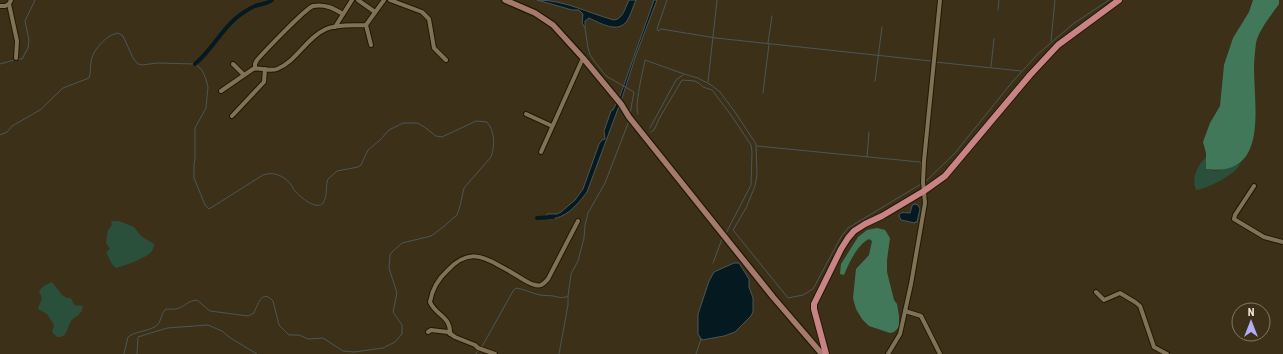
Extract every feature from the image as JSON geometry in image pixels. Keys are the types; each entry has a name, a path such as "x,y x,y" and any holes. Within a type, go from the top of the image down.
{"main road":[{"path":"505,0 535,13 553,25 583,58 619,101 630,118 773,297 822,354"},
{"path":"826,354 814,304 848,238 865,224 882,216 923,186 945,176 1030,75 1058,45 1118,0"}],"street":[{"path":"335,27 352,0"},
{"path":"358,0 375,12"},
{"path":"371,45 366,25 384,0"},
{"path":"390,0 422,12 429,19 434,48 446,60"},
{"path":"888,354 900,334 911,284 925,204 923,186 940,0"},
{"path":"0,6 5,6 10,2 17,41 16,58"},
{"path":"255,68 257,60 310,8 325,6 332,7 343,14"},
{"path":"221,91 243,74 255,68 271,70 282,66 319,33 326,29 366,25"},
{"path":"541,152 583,58"},
{"path":"233,64 243,74"},
{"path":"232,116 264,82 265,69"},
{"path":"526,114 552,126"},
{"path":"1254,186 1235,215 1234,219 1264,237 1283,242"},
{"path":"450,334 448,320 439,313 430,302 441,277 452,265 465,257 472,256 485,258 530,283 539,286 542,285 548,279 578,221"},
{"path":"1096,292 1104,300 1120,293 1135,302 1142,311 1154,347 1167,354"},
{"path":"905,311 919,314 923,318 940,354"},
{"path":"428,332 431,330 448,332 454,337 495,354"}],"green space":[{"path":"1253,0 1279,0 1279,4 1262,28 1256,43 1254,65 1254,136 1249,151 1240,162 1226,169 1206,169 1206,153 1203,142 1210,123 1220,106 1224,65 1233,38 1249,12"},
{"path":"1207,156 1206,169 1217,171 1240,164 1233,172 1221,180 1207,187 1196,190 1194,180 1196,172"},
{"path":"111,221 119,221 134,227 141,236 154,244 152,251 140,259 116,268 112,264 106,252 110,249 106,243 108,230 112,225"},
{"path":"877,228 885,230 890,238 887,272 894,300 897,304 899,327 894,332 890,333 869,326 862,319 856,309 853,298 856,269 869,255 872,241 869,239 861,245 851,260 844,275 840,274 841,264 858,237 867,230"},
{"path":"52,282 62,295 67,298 71,298 74,305 83,306 80,313 71,321 64,335 60,337 57,337 52,332 54,325 47,314 38,309 42,298 39,291 44,286"}],"water":[{"path":"537,0 567,4 614,20 620,18 629,0 636,0 627,21 623,25 614,27 603,25 589,18 585,21 585,28 582,23 583,14 579,10 572,10"},
{"path":"654,0 657,0 587,192 566,214 560,217 548,219 547,214 557,214 561,212 575,200 583,189 599,144 605,139 604,131 611,111 613,110 620,96"},
{"path":"914,204 918,205 920,209 917,222 915,223 901,220 899,216 900,213 910,213"},
{"path":"734,263 739,263 749,279 749,287 753,298 753,312 735,332 724,336 702,340 698,334 698,314 709,281 714,272"}],"waterway":[{"path":"18,59 22,59 28,48 29,40 25,21 35,0"},
{"path":"195,64 236,18 252,7 272,0"},
{"path":"667,0 657,29 658,31 661,29 716,38 931,61"},
{"path":"708,82 717,0"},
{"path":"998,10 999,0"},
{"path":"1051,41 1055,0"},
{"path":"924,183 955,153 1013,81 1039,53 1073,24 1109,0"},
{"path":"768,43 772,16"},
{"path":"875,81 882,27"},
{"path":"585,28 590,55 595,62 606,76 634,92 630,114"},
{"path":"0,135 7,132 12,126 40,110 63,88 89,78 94,53 104,40 113,34 118,33 123,36 133,58 138,64 195,64 202,70 208,87 206,108 195,128 194,178 205,205 209,209 263,175 267,174 275,174 283,177 304,200 320,205 323,203 325,197 328,179 337,171 358,167 361,165 368,150 389,130 403,123 417,123 436,136 442,137 476,121 487,122 490,126 494,139 491,157 464,188 457,215 431,236 402,243 390,255 389,268 397,293 393,312 402,325 402,334 395,342 383,348 354,352 343,351 323,338 308,339 299,335 289,335 279,325 273,301 266,296 260,300 254,313 248,316 210,311 197,300 189,302 177,309 166,309 156,326 128,337 124,354"},
{"path":"991,67 994,39"},
{"path":"763,93 769,44"},
{"path":"0,64 14,60"},
{"path":"638,114 638,96 645,60 698,78 720,92 756,144 757,175 755,186 746,208 733,230 788,298 803,295 813,289 841,237 848,228 921,184"},
{"path":"935,62 1021,71"},
{"path":"650,128 676,80 683,75"},
{"path":"651,132 654,130 682,80 695,81 703,87 712,90 731,115 751,145 751,185 725,235"},
{"path":"481,348 516,288 542,295 562,298 568,296 571,274 578,261 588,213 605,183 629,121"},
{"path":"867,157 869,132"},
{"path":"757,146 920,162 921,185"},
{"path":"537,218 553,217"},
{"path":"713,263 722,239"},
{"path":"559,354 568,305 568,297"},
{"path":"137,354 138,337 167,328 208,325 222,331 257,354"},
{"path":"696,354 701,339"},
{"path":"476,354 478,350"}]}
